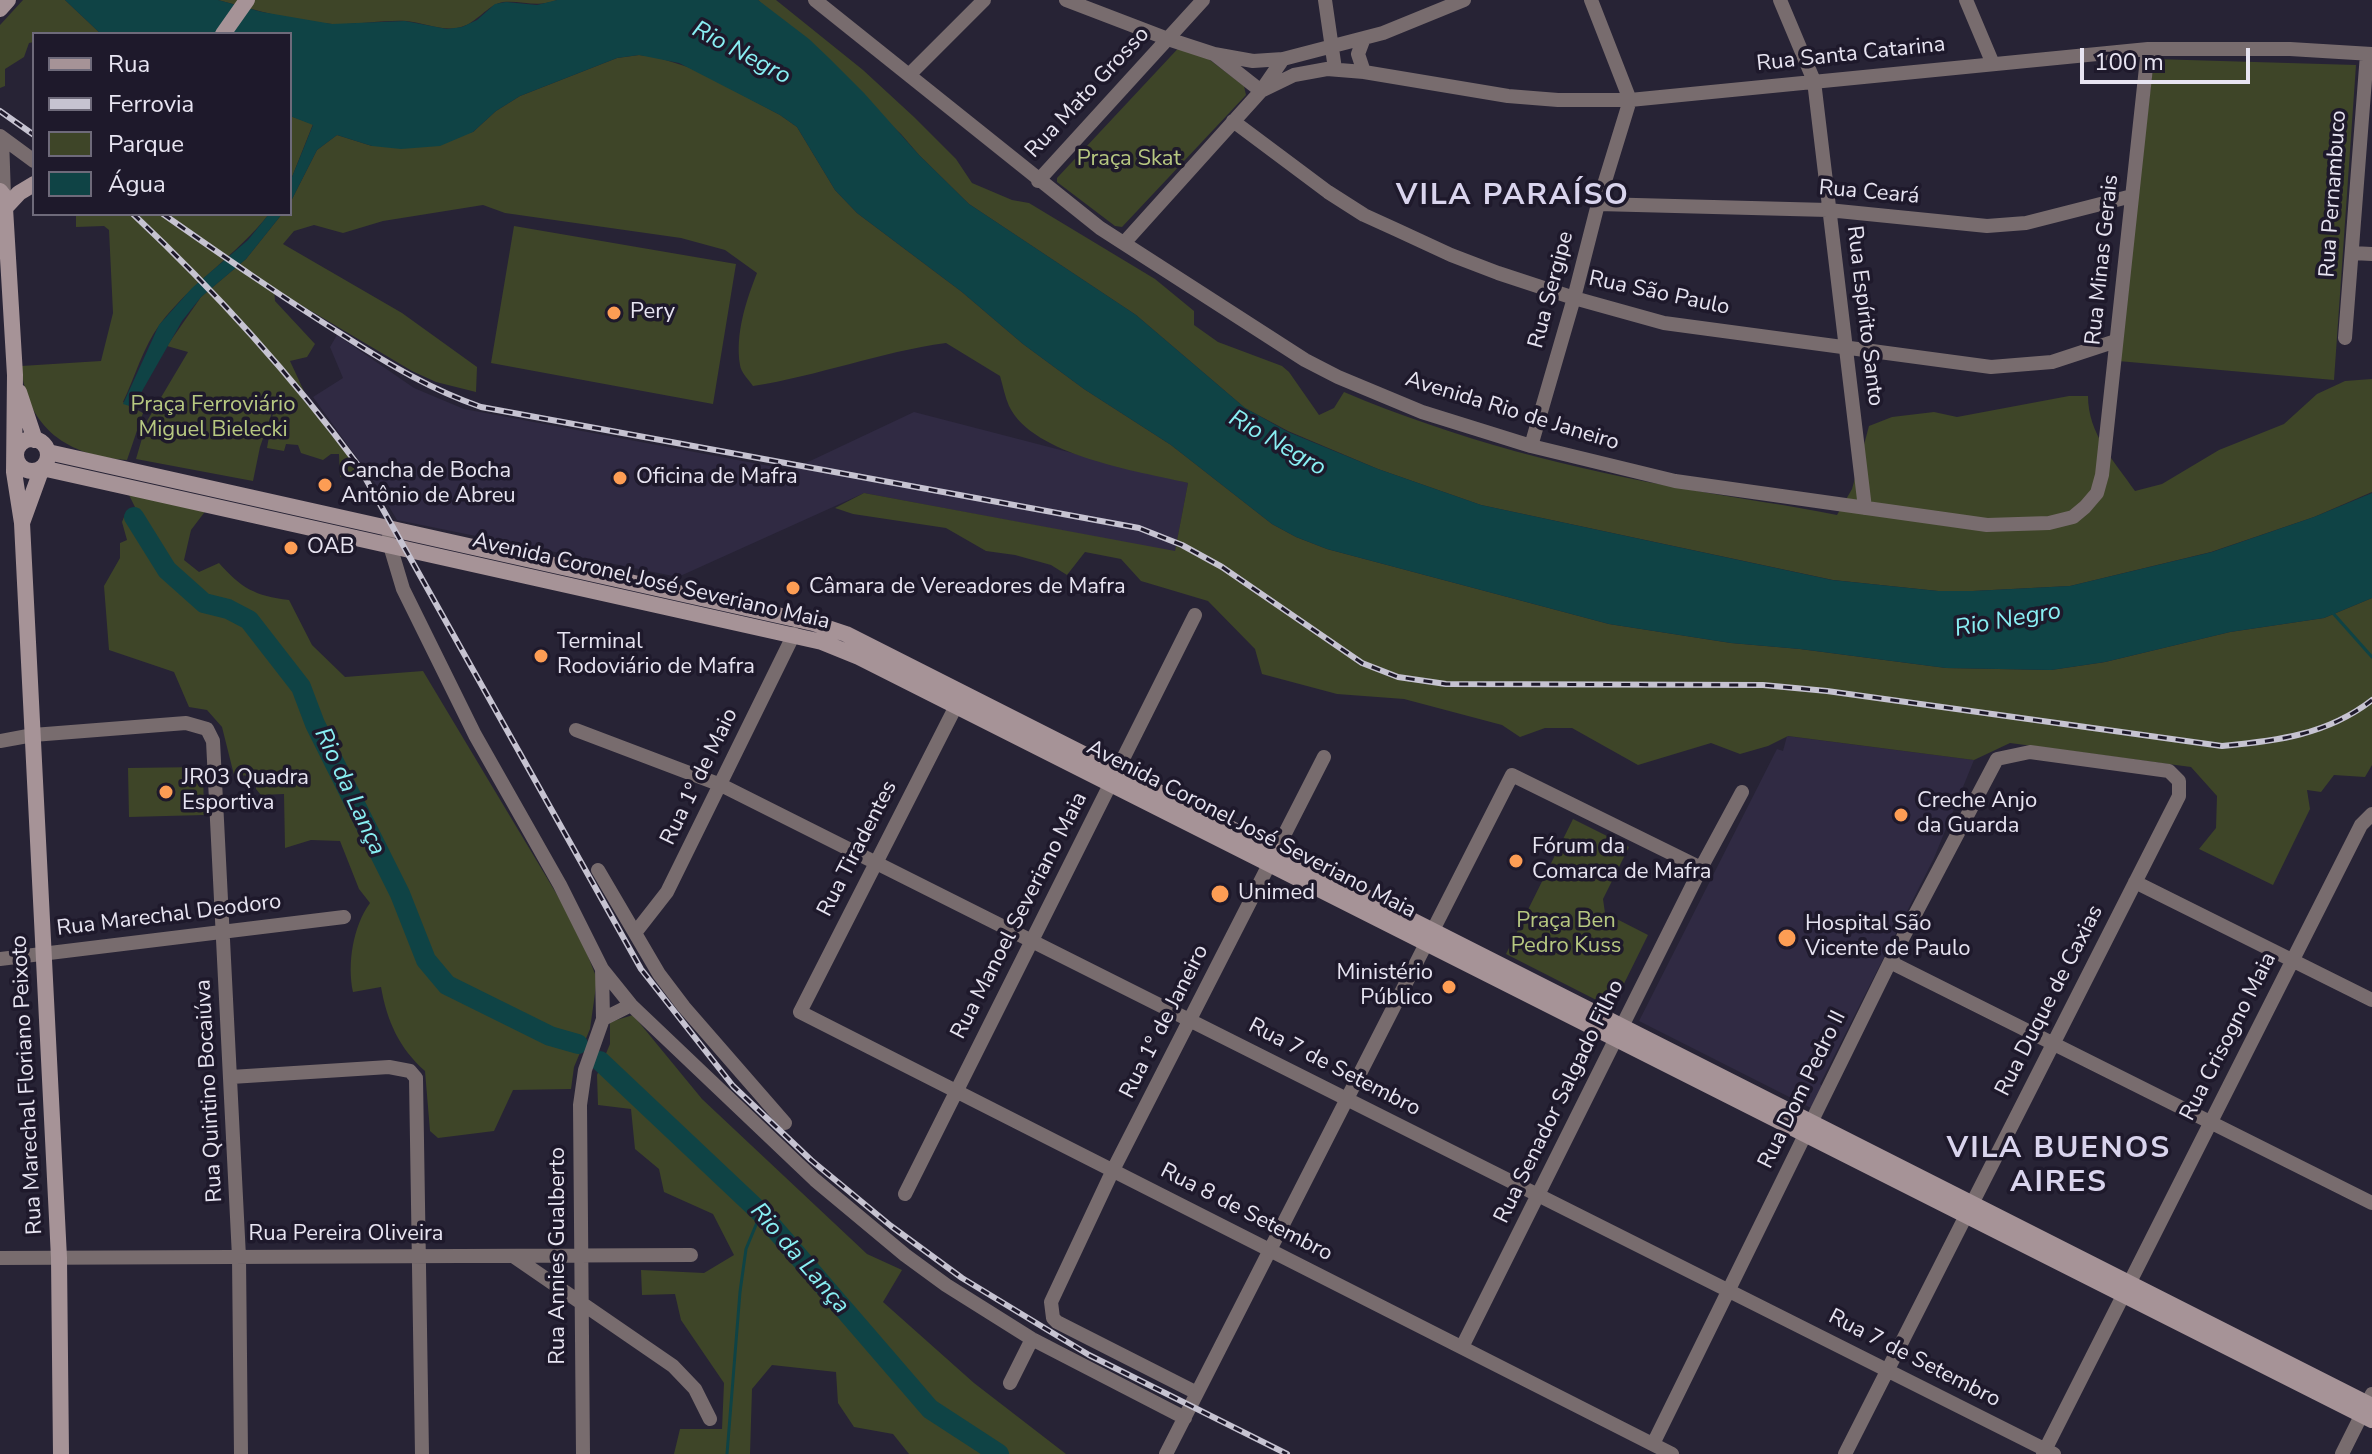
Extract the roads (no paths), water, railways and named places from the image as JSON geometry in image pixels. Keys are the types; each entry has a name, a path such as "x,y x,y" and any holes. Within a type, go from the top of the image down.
{"main road":[{"path":"0,9 8,0"},
{"path":"224,32 247,0"},
{"path":"2,200 32,185"},
{"name":"Rua Marechal Floriano Peixoto","path":"2,200 7,376 24,433 17,468 18,496 22,523 59,1258 61,1454"},
{"path":"24,433 46,438 68,456"},
{"path":"17,468 27,471 45,460 44,444 24,433"},
{"name":"Avenida Coronel José Severiano Maia","path":"45,460 68,456 794,634 841,649 956,706 1114,778"},
{"name":"Rua Marechal Floriano Peixoto","path":"22,523 45,460"},
{"name":"Avenida Coronel José Severiano Maia","path":"45,460 388,536 829,628 862,641 1114,778 2369,1408"},
{"path":"18,496 36,486"}],"street":[{"name":"Avenida Rio de Janeiro","path":"815,0 1038,181 1124,243 1284,347 1338,377 1422,412 1531,446 1675,481 1987,525 2049,523 2073,517 2097,493 2102,475"},
{"path":"909,75 984,0"},
{"path":"1066,0 1168,39 1214,54 1253,61 1283,59 1364,38 1464,0"},
{"name":"Rua Mato Grosso","path":"1038,181 1203,0"},
{"path":"1325,0 1335,69"},
{"path":"1591,0 1630,100"},
{"name":"Rua Espírito Santo","path":"1780,0 1814,81 1865,508"},
{"path":"1966,0 1993,64"},
{"path":"1364,38 1358,54 1364,72"},
{"name":"Rua Santa Catarina","path":"1261,91 1294,75 1335,69 1508,96 1630,100 2148,49 2290,49 2369,54"},
{"name":"Rua Minas Gerais","path":"2102,475 2148,49"},
{"path":"1214,54 1261,91"},
{"name":"Rua Pernambuco","path":"2345,338 2369,54"},
{"path":"1124,243 1261,91 1283,59"},
{"name":"Rua Sergipe","path":"1531,446 1630,100"},
{"name":"Rua São Paulo","path":"1233,121 1364,215 1451,255 1574,298 1664,323 1974,366 2008,367 2052,362 2116,341"},
{"path":"1,137 32,160"},
{"name":"Rua Marechal Floriano Peixoto","path":"1,137 2,200"},
{"name":"Rua Ceará","path":"1598,204 1828,210 2008,226 2132,196"},
{"path":"2352,253 2372,254"},
{"path":"388,536 403,589 475,735 560,885 602,969 631,1005 785,1152 871,1227 946,1285 1032,1339 1185,1418"},
{"name":"Rua Manoel Severiano Maia","path":"905,1194 1195,615"},
{"name":"Rua 1º de Maio","path":"635,933 667,892 794,634"},
{"name":"Rua Tiradentes","path":"800,1012 956,706"},
{"name":"Rua Quintino Bocaiúva","path":"33,735 186,723 207,729 213,741 239,1257 241,1454"},
{"name":"Rua 7 de Setembro","path":"582,732 721,785 2048,1453"},
{"path":"0,741 33,735"},
{"name":"Rua Duque de Caxias","path":"1845,1454 2179,796 2179,781 2169,771 2159,768 2099,763 2030,752 1997,759"},
{"name":"Rua 1º de Janeiro","path":"1197,1393 1057,1322 1050,1310 1054,1294 1113,1170 1324,757"},
{"name":"Rua Dom Pedro II","path":"1653,1444 1890,962 1997,759"},
{"path":"1166,1454 1512,775 1701,868"},
{"name":"Rua Senador Salgado Filho","path":"1462,1347 1742,792"},
{"name":"Rua Crisogno Maia","path":"2048,1453 2292,960 2361,825 2372,814"},
{"path":"598,870 659,974 693,1018 785,1123"},
{"path":"2135,882 2372,1000"},
{"name":"Rua Marechal Deodoro","path":"0,959 344,917"},
{"path":"1890,962 2372,1203"},
{"name":"Rua Annies Gualberto","path":"583,1454 580,1105 591,1052 603,1019 602,969"},
{"path":"603,1019 631,1005"},
{"name":"Rua 8 de Setembro","path":"800,1012 1672,1454"},
{"path":"231,1077 389,1067 410,1071 416,1078 422,1454"},
{"name":"Rua Pereira Oliveira","path":"0,1258 691,1255"},
{"path":"513,1256 673,1366 695,1389 710,1419"},
{"path":"1010,1383 1032,1339"},
{"path":"2342,1454 2369,1408"}],"water":[{"name":"Rio Negro","path":"65,0 218,0 262,12 332,24 405,21 447,29 462,27 477,20 495,4 506,2 537,5 557,0 758,0 829,58 969,204 1136,315 1245,408 1288,432 1378,469 1481,505 1832,580 1938,591 2070,586 2212,552 2314,517 2372,493 2372,598 2324,618 2230,632 2105,662 2051,670 1946,668 1731,643 1609,624 1327,549 1272,524 1171,445 1084,389 1023,344 962,292 857,213 835,190 797,127 780,115 679,63 639,55 617,58 520,96 496,111 473,132 440,146 401,149 372,146 337,135 317,150 292,199 292,177 313,125 292,117 292,32 99,32"},
{"path":"267,216 280,216 246,259 201,297 182,321 133,407 123,404 159,325 192,288 248,240"}],"waterway":[{"name":"Rio da Lança","path":"134,517 167,570 204,603 228,609 249,620 301,687 315,724 400,894 426,960 447,985 550,1036 578,1044"},
{"path":"2332,612 2372,657"},
{"name":"Rio da Lança","path":"600,1061 761,1213 930,1409 999,1454"},
{"path":"727,1454 746,1249 761,1213"}],"railway":[{"path":"0,111 32,134"},
{"path":"135,216 251,335 358,465 641,969 733,1086 811,1160 891,1226 962,1278 1089,1355 1287,1454"},
{"path":"166,216 362,347 445,393 481,407 1139,528 1182,545 1222,567 1362,663 1398,677 1446,684 1763,685 1827,691 2222,746 2262,742 2319,729 2372,700"}],"place":[{"name":"Pery","path":"614,313"},
{"name":"Oficina de Mafra","path":"620,478"},
{"name":"Cancha de Bocha Antônio de Abreu","path":"325,485"},
{"name":"OAB","path":"291,548"},
{"name":"Câmara de Vereadores de Mafra","path":"793,588"},
{"name":"Terminal Rodoviário de Mafra","path":"541,656"},
{"name":"JR03 Quadra Esportiva","path":"166,792"},
{"name":"Creche Anjo da Guarda","path":"1901,815"},
{"name":"Fórum da Comarca de Mafra","path":"1516,861"},
{"name":"Unimed","path":"1220,894"},
{"name":"Hospital São Vicente de Paulo","path":"1787,938"},
{"name":"Ministério Público","path":"1449,987"}],"district":[{"name":"VILA PARAÍSO","path":"1513,197"},
{"name":"VILA BUENOS AIRES","path":"2059,1167"}],"park label":[{"name":"Praça Skat","path":"1129,160"},
{"name":"Praça Ferroviário Miguel Bielecki","path":"213,418"},
{"name":"Praça Ben Pedro Kuss","path":"1566,934"}]}
